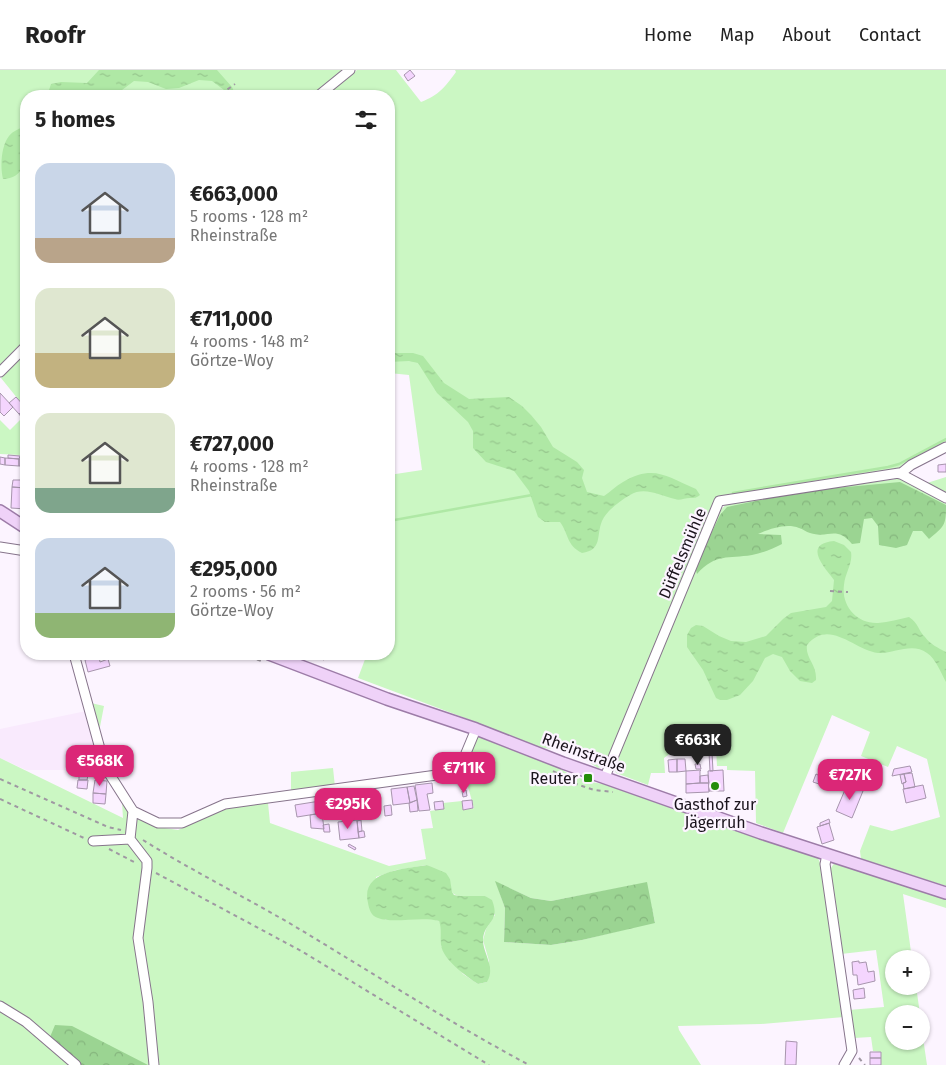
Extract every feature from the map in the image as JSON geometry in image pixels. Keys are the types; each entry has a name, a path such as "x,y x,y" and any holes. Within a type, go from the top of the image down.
{"main road":[{"path":"0,511 20,524"},
{"name":"Rheinstraße","path":"294,660 387,699 476,729 761,833 946,893"}],"street":[{"path":"325,90 350,70"},
{"path":"0,372 20,352"},
{"path":"946,447 911,465 900,474 946,498"},
{"name":"Düffelsmühle","path":"605,777 720,501 900,474"},
{"path":"0,547 20,549"},
{"path":"76,660 105,767 133,811 158,823 182,824 225,804 444,774 461,765 476,729"},
{"path":"133,811 130,835 147,862 148,868 138,938 148,1002 154,1065"},
{"path":"93,841 130,835"},
{"path":"827,855 825,864 852,1050 844,1065"},
{"path":"0,1006 26,1022 76,1065"}],"path":[{"path":"227,90 235,84"},
{"path":"830,591 848,592"},
{"path":"0,779 130,835 299,929 428,1008 530,1065"},
{"path":"0,799 93,841"},
{"path":"109,849 148,868 303,952 489,1065"}],"shaded area":[{"path":"0,70 344,70 319,90 20,90 20,347 0,367"},
{"path":"357,70 396,70 421,102 441,90 456,72 455,70 946,70 946,445 900,469 890,472 724,497 608,764 598,768 581,757 562,750 535,747 472,724 473,721 358,678 365,660 395,660 395,474 422,470 409,375 395,374 395,90 332,90"},
{"path":"20,359 20,402 1,378"},
{"path":"0,420 10,430 20,420 20,455 0,454"},
{"path":"946,477 946,493 927,483"},
{"path":"903,478 946,501 946,886 861,859 860,851 870,825 892,831 940,817 927,759 897,746 888,767 861,756 870,732 832,715 783,833 756,823 755,771 727,770 727,766 717,766 715,730 703,731 704,746 682,745 664,758 665,773 651,773 648,785 616,773 613,766 717,513 728,503"},
{"path":"91,703 104,706 99,732"},
{"path":"86,711 102,770 26,770 0,758 0,729"},
{"path":"469,731 542,758 571,775 591,782 622,787 817,856 823,869 844,1017 761,1024 678,1026 701,1065 0,1065 0,758 123,818 122,802 129,813 158,827 178,830 226,808 268,803 270,823 389,866 426,859 421,829 433,828 430,811 443,809 443,803 462,801 463,810 474,808 464,773 474,746 467,743","holes":["427,865 450,879 452,892 457,896 485,896 495,915 486,929 483,940 489,961 487,982 478,984 463,974 441,946 442,927 439,921 429,918 385,920 376,877 396,870","496,882 531,898 551,901 646,883 655,922 582,940 551,945 504,942 505,908"]},
{"path":"333,768 335,787 291,793 291,772"},
{"path":"835,862 946,897 946,908 903,894 911,950 885,950 885,995 917,995 919,1005 885,1005 885,1050 925,1050 927,1065 881,1065 881,1052 873,1051 871,1037 854,1038 849,1010 884,1007 876,950 841,954 829,871"}],"green space":[{"path":"900,482 946,505 944,525 929,539 922,531 913,531 907,545 896,548 879,545 878,526 872,518 864,519 860,543 852,544 841,535 809,533 800,528 783,526 758,534 781,535 782,544 756,554 716,560 697,574 695,567 720,515 727,507 804,491"},
{"path":"495,881 531,898 551,901 647,882 655,923 582,940 551,945 504,942 505,908"},
{"path":"55,1025 72,1026 148,1065 78,1065 50,1037"}],"water":[{"path":"99,70 217,70 233,90 224,90 212,81 199,80 179,88 166,89 148,82 134,81 122,90 49,90 51,84 61,82 87,83"},
{"path":"19,129 20,171 12,177 3,179 2,157 4,145 9,136"},
{"path":"395,353 413,353 423,356 444,383 469,399 509,397 522,406 541,427 553,447 577,462 584,470 582,478 587,492 604,496 620,484 634,477 652,473 660,474 696,489 700,495 695,498 678,500 652,492 636,492 618,503 607,513 600,526 596,545 593,549 582,553 570,543 560,522 545,522 538,517 529,491 514,471 486,462 473,448 473,431 468,422 437,393 418,363 395,362"},
{"path":"834,541 844,545 851,552 851,561 845,581 844,593 848,607 857,617 870,623 882,623 909,617 915,622 929,642 946,652 946,682 933,659 921,650 909,648 878,653 869,651 842,638 824,634 815,637 807,645 808,654 816,674 816,680 812,683 800,681 790,671 782,657 773,654 765,658 753,681 740,695 727,700 716,698 703,670 687,647 687,635 691,628 696,625 703,626 731,641 746,642 766,636 791,613 826,607 832,601 834,580 821,562 817,551 819,546"},
{"path":"427,865 446,873 450,879 454,895 485,896 492,900 495,913 486,929 483,940 490,966 487,982 478,984 456,968 446,956 441,945 439,921 424,919 384,920 374,916 371,912 367,892 377,878 397,870"}],"building":[{"path":"410,70 415,76 408,81 404,75"},
{"path":"0,393 13,407 4,416 0,412"},
{"path":"16,397 20,401 20,413 19,414 9,403"},
{"path":"8,455 20,456 19,459 8,458"},
{"path":"0,457 5,458 5,465 0,464"},
{"path":"5,458 19,459 19,466 5,465"},
{"path":"946,464 946,472 938,472 938,465"},
{"path":"13,480 20,480 20,488 12,487"},
{"path":"12,487 20,488 20,509 11,508"},
{"path":"85,660 100,660 100,662 108,660 110,666 88,672"},
{"path":"708,734 711,734 713,771 710,771"},
{"path":"677,759 677,772 669,772 668,760"},
{"path":"677,759 685,759 686,771 677,772"},
{"path":"695,764 700,764 701,769 696,769"},
{"path":"910,766 912,772 892,776 894,769"},
{"path":"701,770 700,783 686,784 686,771"},
{"path":"723,770 724,791 709,791 708,771"},
{"path":"912,773 915,787 904,789 903,783 906,782 904,774"},
{"path":"79,774 88,775 87,780 79,780"},
{"path":"816,774 824,778 822,785 813,782"},
{"path":"904,774 906,782 902,784 900,775"},
{"path":"708,775 709,783 700,783 700,776"},
{"path":"78,780 88,780 87,789 77,788"},
{"path":"95,780 107,781 106,794 93,793"},
{"path":"432,783 433,793 427,794 430,810 419,811 415,785"},
{"path":"709,783 709,792 686,793 686,784"},
{"path":"847,785 863,791 852,818 836,811"},
{"path":"923,785 926,798 906,803 903,789"},
{"path":"414,786 417,800 410,803 407,787"},
{"path":"407,787 410,803 393,805 391,789"},
{"path":"466,790 467,796 463,797 462,791"},
{"path":"93,793 106,794 105,804 93,803"},
{"path":"417,800 418,811 410,812 409,803"},
{"path":"472,800 473,808 463,810 462,801"},
{"path":"320,801 322,813 297,817 295,805"},
{"path":"443,801 444,809 435,810 434,802"},
{"path":"391,805 392,815 385,816 384,806"},
{"path":"322,813 324,829 311,828 310,815"},
{"path":"829,819 830,823 820,826 820,823"},
{"path":"357,820 359,838 340,840 338,822"},
{"path":"361,820 362,831 358,832 357,821"},
{"path":"829,823 834,840 822,844 817,827"},
{"path":"329,824 330,832 324,832 323,825"},
{"path":"364,831 365,837 359,838 358,832"},
{"path":"349,844 356,848 355,850 348,846"},
{"path":"859,961 859,963 866,962 868,972 874,971 875,981 858,985 857,975 853,975 852,962"},
{"path":"864,988 865,998 854,999 853,990"},
{"path":"786,1041 797,1042 796,1065 785,1065"},
{"path":"870,1052 881,1052 881,1058 870,1058"},
{"path":"870,1058 881,1058 881,1065 870,1065"}],"waterway":[{"path":"733,493 888,467 899,464 946,439"},
{"path":"395,520 532,495"}],"place":[{"name":"Reuter","path":"588,778"},
{"name":"Gasthof zur Jägerruh","path":"715,786"}]}
